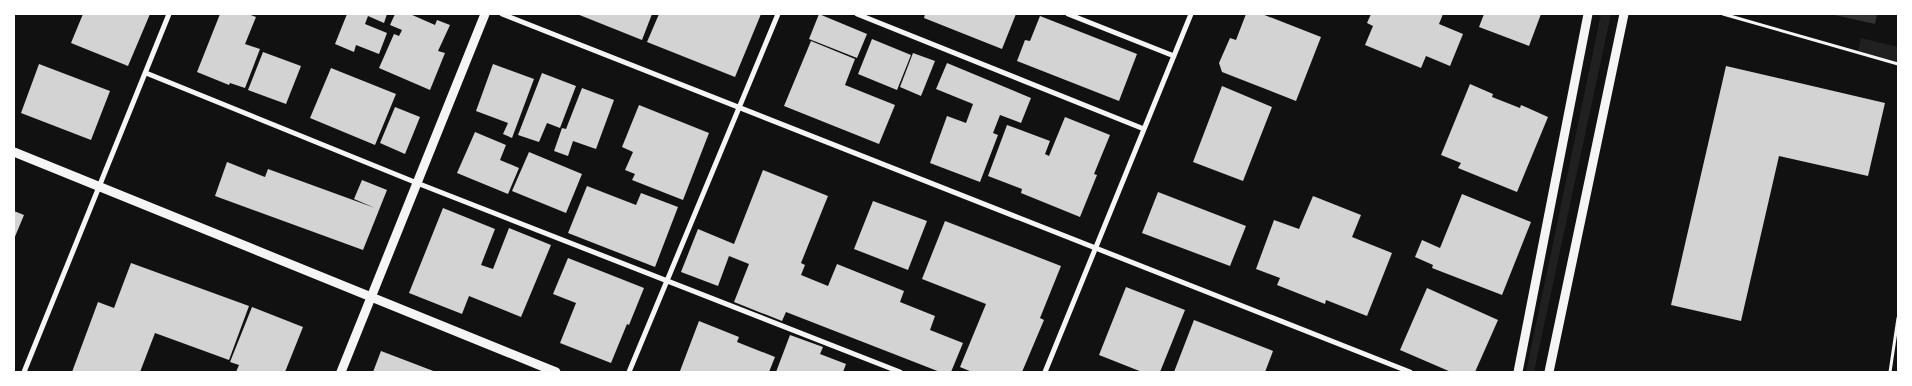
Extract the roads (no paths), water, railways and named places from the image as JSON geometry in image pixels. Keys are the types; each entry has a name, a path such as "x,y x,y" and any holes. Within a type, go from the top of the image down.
{"street":[{"path":"24,372 170,14"},
{"path":"342,372 485,14"},
{"path":"502,14 1410,372"},
{"path":"629,372 778,14"},
{"path":"856,14 1144,130"},
{"path":"1068,14 1174,56"},
{"path":"1045,372 1191,14"},
{"path":"1518,372 1588,14"},
{"path":"1549,372 1624,14"},
{"path":"146,73 417,183 900,372"},
{"path":"14,152 556,372"}]}
